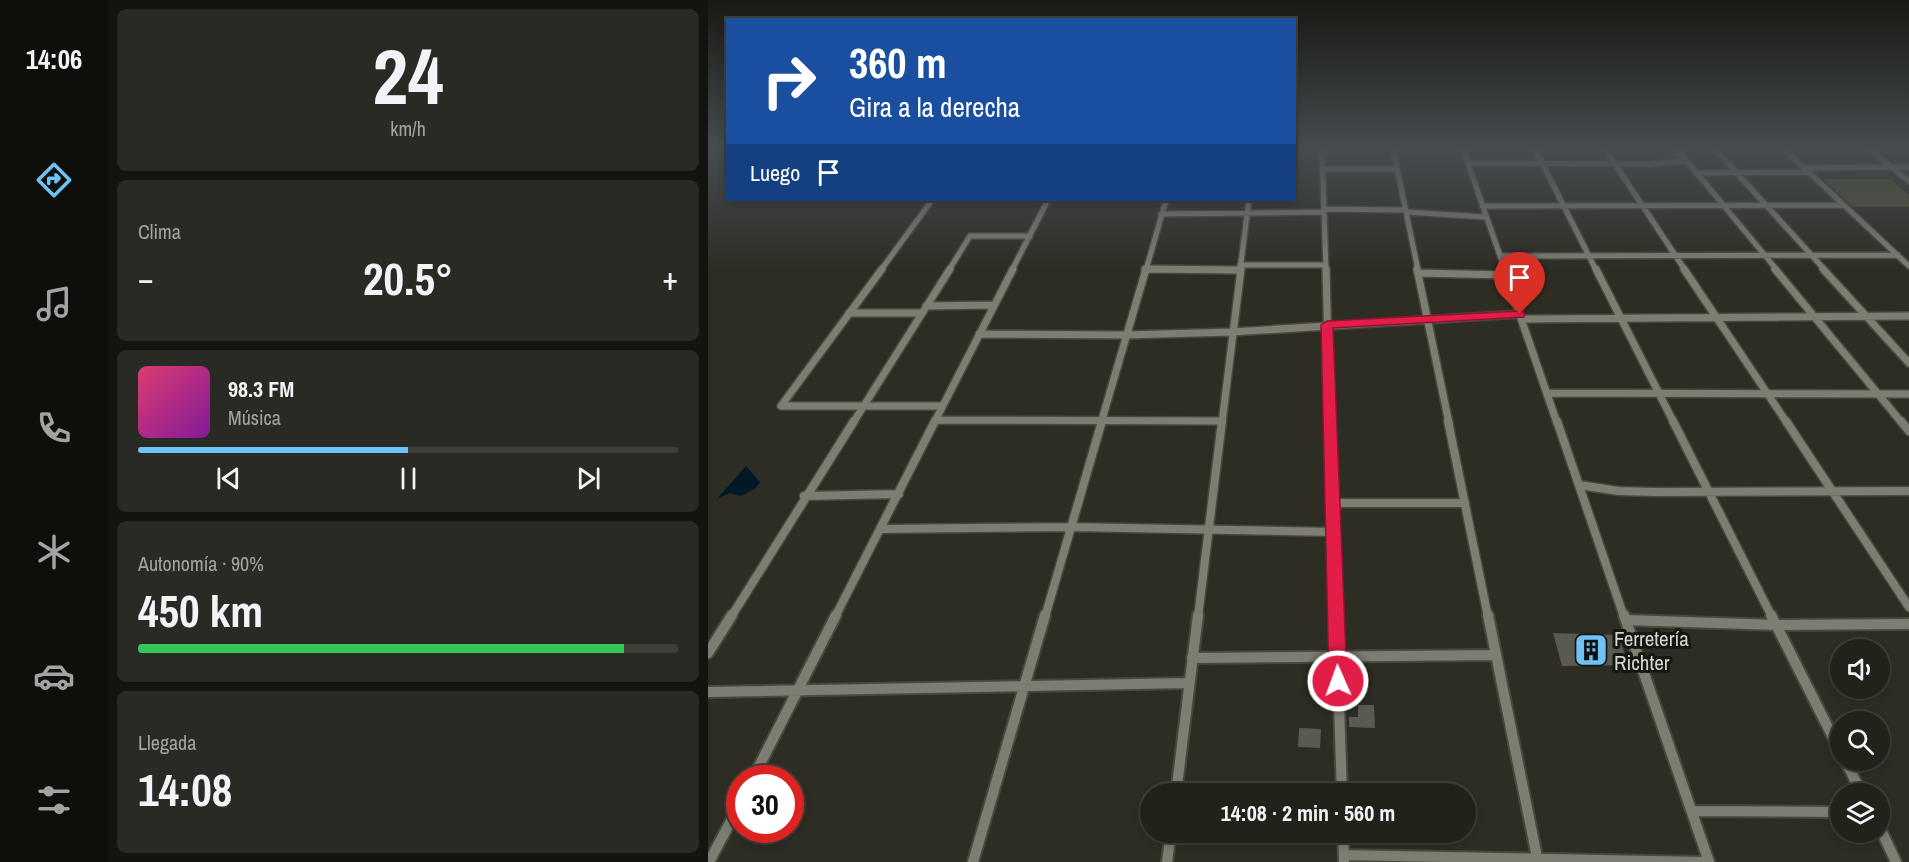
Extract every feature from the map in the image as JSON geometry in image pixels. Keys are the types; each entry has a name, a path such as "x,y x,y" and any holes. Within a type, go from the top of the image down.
{"street":[{"path":"1323,189 1342,783"},
{"path":"1401,189 1538,860"},
{"path":"1477,189 1709,862"},
{"path":"1556,189 1830,731"},
{"path":"1631,189 1909,607"},
{"path":"1709,189 1909,431"},
{"path":"1751,189 1909,363"},
{"path":"1827,189 1909,266"},
{"path":"931,201 781,406 942,406"},
{"path":"760,765 1048,201"},
{"path":"973,862 1166,201"},
{"path":"1177,783 1249,201"},
{"path":"1482,206 1844,205"},
{"path":"1161,214 1324,210 1406,211 1486,217"},
{"path":"708,653 804,496 970,236 1030,236"},
{"path":"1500,256 1898,255"},
{"path":"1145,268 1325,265"},
{"path":"1418,273 1506,275"},
{"path":"926,306 994,305"},
{"path":"849,313 922,313"},
{"path":"979,334 1232,332 1327,325 1521,317 1718,319 1909,316"},
{"path":"1547,393 1909,394"},
{"path":"935,420 1222,421"},
{"path":"1579,486 1619,491 1909,491"},
{"path":"804,496 899,494"},
{"path":"1333,503 1465,502"},
{"path":"881,529 1070,527 1334,532"},
{"path":"1626,620 1777,625 1909,624"},
{"path":"1192,658 1496,655"},
{"path":"708,692 1189,682"},
{"path":"1692,811 1830,812"},
{"path":"709,862 726,830"},
{"path":"1167,862 1170,843"},
{"path":"1343,843 1344,858 1704,862"},
{"path":"1887,843 1896,862"}],"green space":[{"path":"1834,189 1902,189 1909,195 1909,207 1853,207"}],"water":[{"path":"746,466 760,482 756,488 741,496 730,493 717,499"}],"building":[{"name":"Ferretería Richter","path":"1553,633 1618,635 1629,665 1562,666"},
{"path":"1358,705 1374,705 1375,728 1349,727 1349,717 1358,717"},
{"path":"1299,728 1321,729 1320,748 1298,747"}],"place":[{"name":"Ferretería Richter","path":"1591,650"}],"route":[{"path":"1338,681 1327,325 1520,314"}]}
